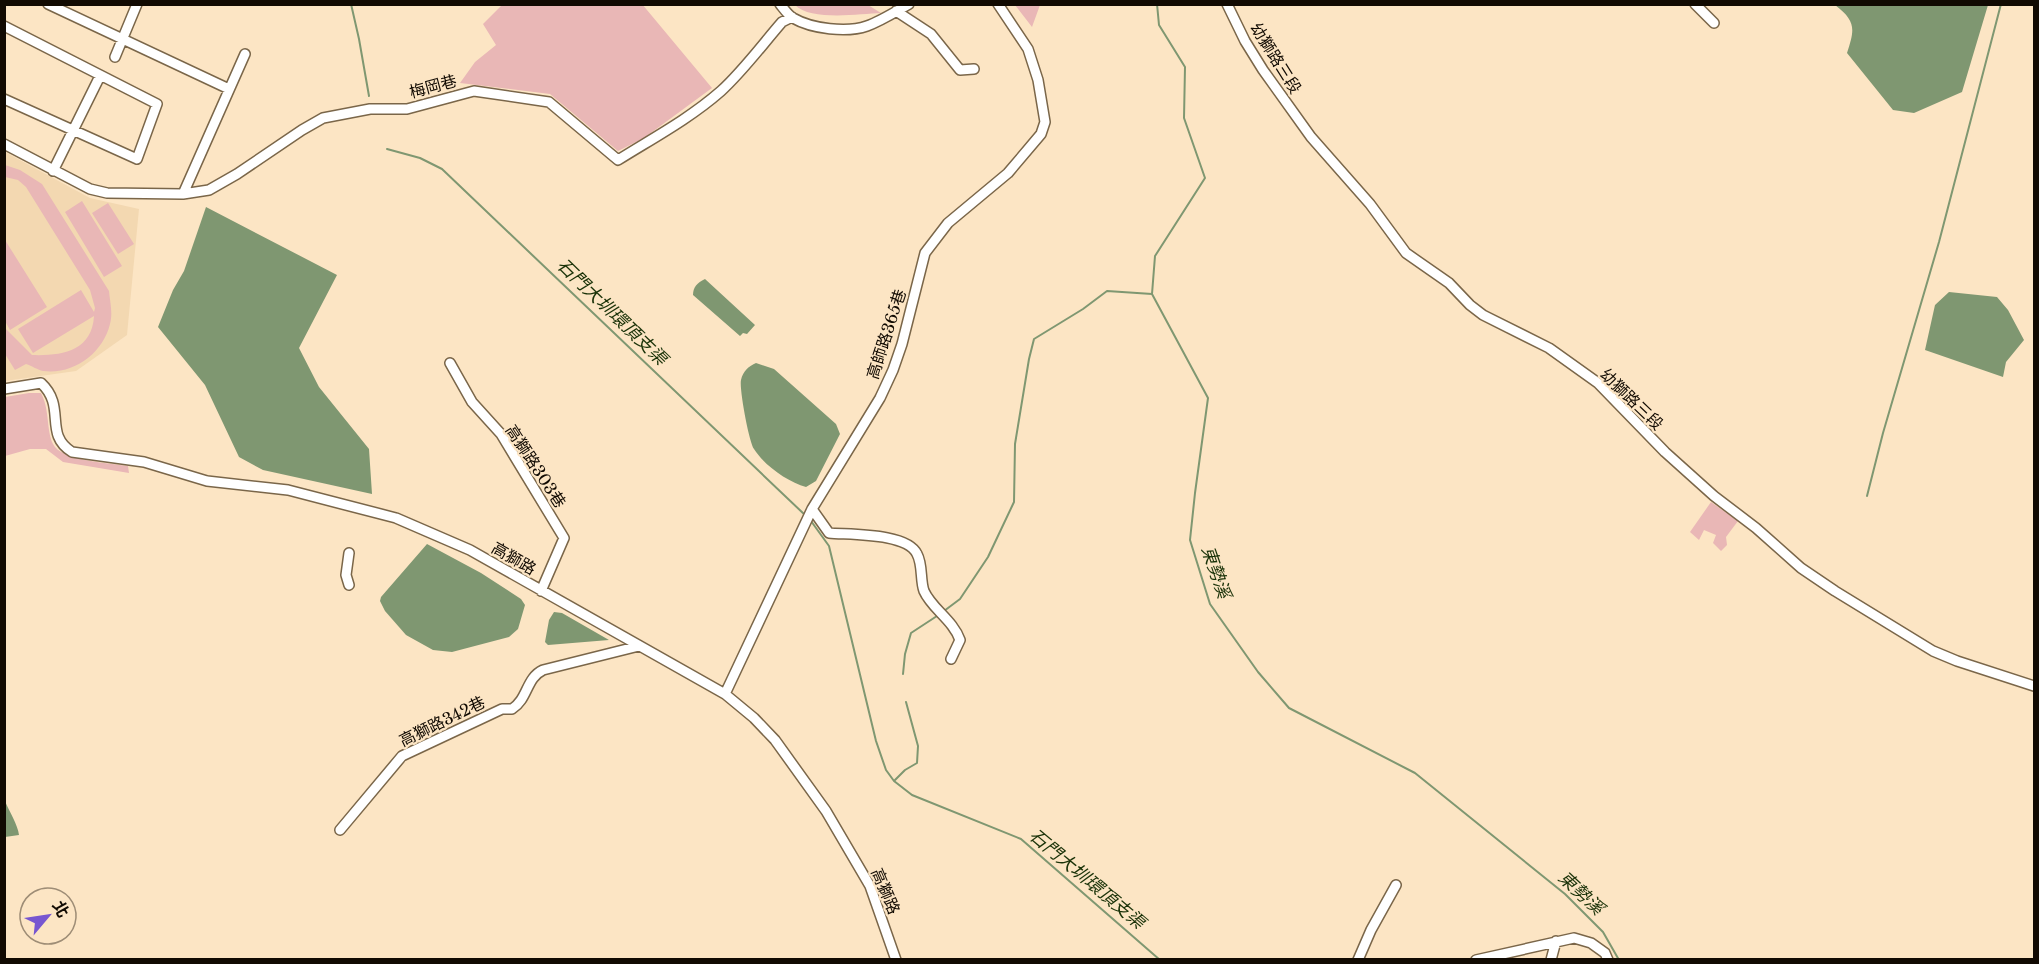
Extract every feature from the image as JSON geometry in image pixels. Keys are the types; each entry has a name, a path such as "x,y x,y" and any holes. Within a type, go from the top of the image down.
{"street":[{"path":"48,4 229,89"},
{"path":"115,57 137,4"},
{"path":"780,4 792,17 808,24 858,29 869,26 909,4"},
{"name":"高師路365巷","path":"724,694 812,509 880,398 893,370 902,344 925,253 948,224 1008,173 1041,134 1045,122 1038,80 1028,49 998,4"},
{"name":"幼獅路三段","path":"1227,4 1245,41 1270,80 1311,137 1371,204 1406,253 1449,283 1483,315 1549,348 1598,383 1665,452 1714,496 1826,586 1933,651 2034,686"},
{"path":"1695,4 1714,23"},
{"path":"896,11 931,34 960,70 974,69"},
{"name":"梅岡巷","path":"4,144 90,189 107,193 183,195 209,190 323,118 370,109 407,109 474,91 549,102 618,160 672,128 698,109 722,89 782,22 792,17"},
{"path":"4,26 157,104 137,159 4,99"},
{"path":"183,195 245,54"},
{"path":"53,171 100,76"},
{"name":"高獅路303巷","path":"450,363 472,402 501,434 564,538 541,591"},
{"name":"高獅路","path":"4,389 41,383 55,402 57,436 72,453 144,462 207,481 288,490 396,519 470,550 724,694 754,718 775,740 826,811 870,886 896,960"},
{"path":"812,509 829,533 885,538 903,542 913,548 918,556 924,591 956,630 960,640 951,659"},
{"path":"349,554 346,575 349,585"},
{"name":"高獅路342巷","path":"340,830 402,756 502,709 512,709 517,706 535,674 639,646"},
{"path":"1358,960 1371,930 1396,885"},
{"path":"1476,960 1574,938 1591,944 1605,953 1608,960"},
{"path":"1551,960 1556,941"}],"shaded area":[{"path":"642,4 712,88 644,138 618,151 550,94 460,83 475,62 496,45 483,24 502,5"},
{"path":"795,5 868,5 881,13 823,15 802,10"},
{"path":"1015,5 1040,5 1032,27"},
{"path":"1835,5 1988,5 1962,92 1914,113 1893,110 1847,53 1852,26 1847,16"},
{"path":"5,152 90,198 139,209 127,335 76,371 5,381"},
{"path":"5,165 20,170 42,184 109,291 111,316 106,335 94,353 76,366 43,371 26,364 15,370 5,354 5,328 32,355 63,353 73,349 87,337 92,328 94,316 33,353 18,329 81,290 94,312 95,308 90,290 26,187 18,180 5,177"},
{"path":"82,201 122,266 104,277 65,212"},
{"path":"108,203 134,244 118,254 92,213"},
{"path":"206,207 337,275 299,348 319,387 369,449 372,494 263,470 239,457 205,385 158,327 173,290 184,271"},
{"path":"5,240 47,307 10,330 5,321"},
{"path":"705,279 755,325 747,334 743,333 740,336 693,295 696,286"},
{"path":"1949,292 1997,297 2008,310 2024,340 2006,362 2003,377 1925,350 1935,305"},
{"path":"756,363 774,369 836,424 840,434 816,481 806,487 770,467 754,449 747,426 741,380 747,369"},
{"path":"41,393 46,406 51,438 58,450 76,458 128,466 129,473 63,462 46,449 30,449 5,456 5,397"},
{"path":"1711,502 1738,521 1726,537 1727,545 1721,551 1713,543 1716,535 1704,530 1699,540 1690,532"},
{"path":"427,544 481,573 521,599 525,605 518,629 509,637 452,652 433,650 406,635 385,611 380,601"},
{"path":"554,612 562,613 609,640 548,645 545,642 549,620"},
{"path":"5,801 15,822 19,835 5,837"}],"waterway":[{"name":"石門大圳環頂支渠","path":"351,4 369,96"},
{"name":"東勢溪","path":"1157,4 1159,25 1185,67 1184,118 1205,178 1155,256 1152,294 1208,398 1190,540 1210,604 1258,672 1289,708 1415,773 1565,894 1603,932 1619,960"},
{"path":"1867,496 1939,242 2001,4"},
{"name":"石門大圳環頂支渠","path":"387,149 420,158 442,169 805,515"},
{"name":"石門大圳環頂支渠","path":"944,611 960,599 988,557 1014,502 1015,444 1034,339 1083,309 1107,291 1152,294"},
{"name":"石門大圳環頂支渠","path":"811,521 829,546 876,741 886,770 894,781 912,795 1021,839 1160,960"},
{"name":"石門大圳環頂支渠","path":"903,674 905,654 911,633 940,614"},
{"name":"石門大圳環頂支渠","path":"894,781 905,770 917,763 918,746 906,702"}]}
